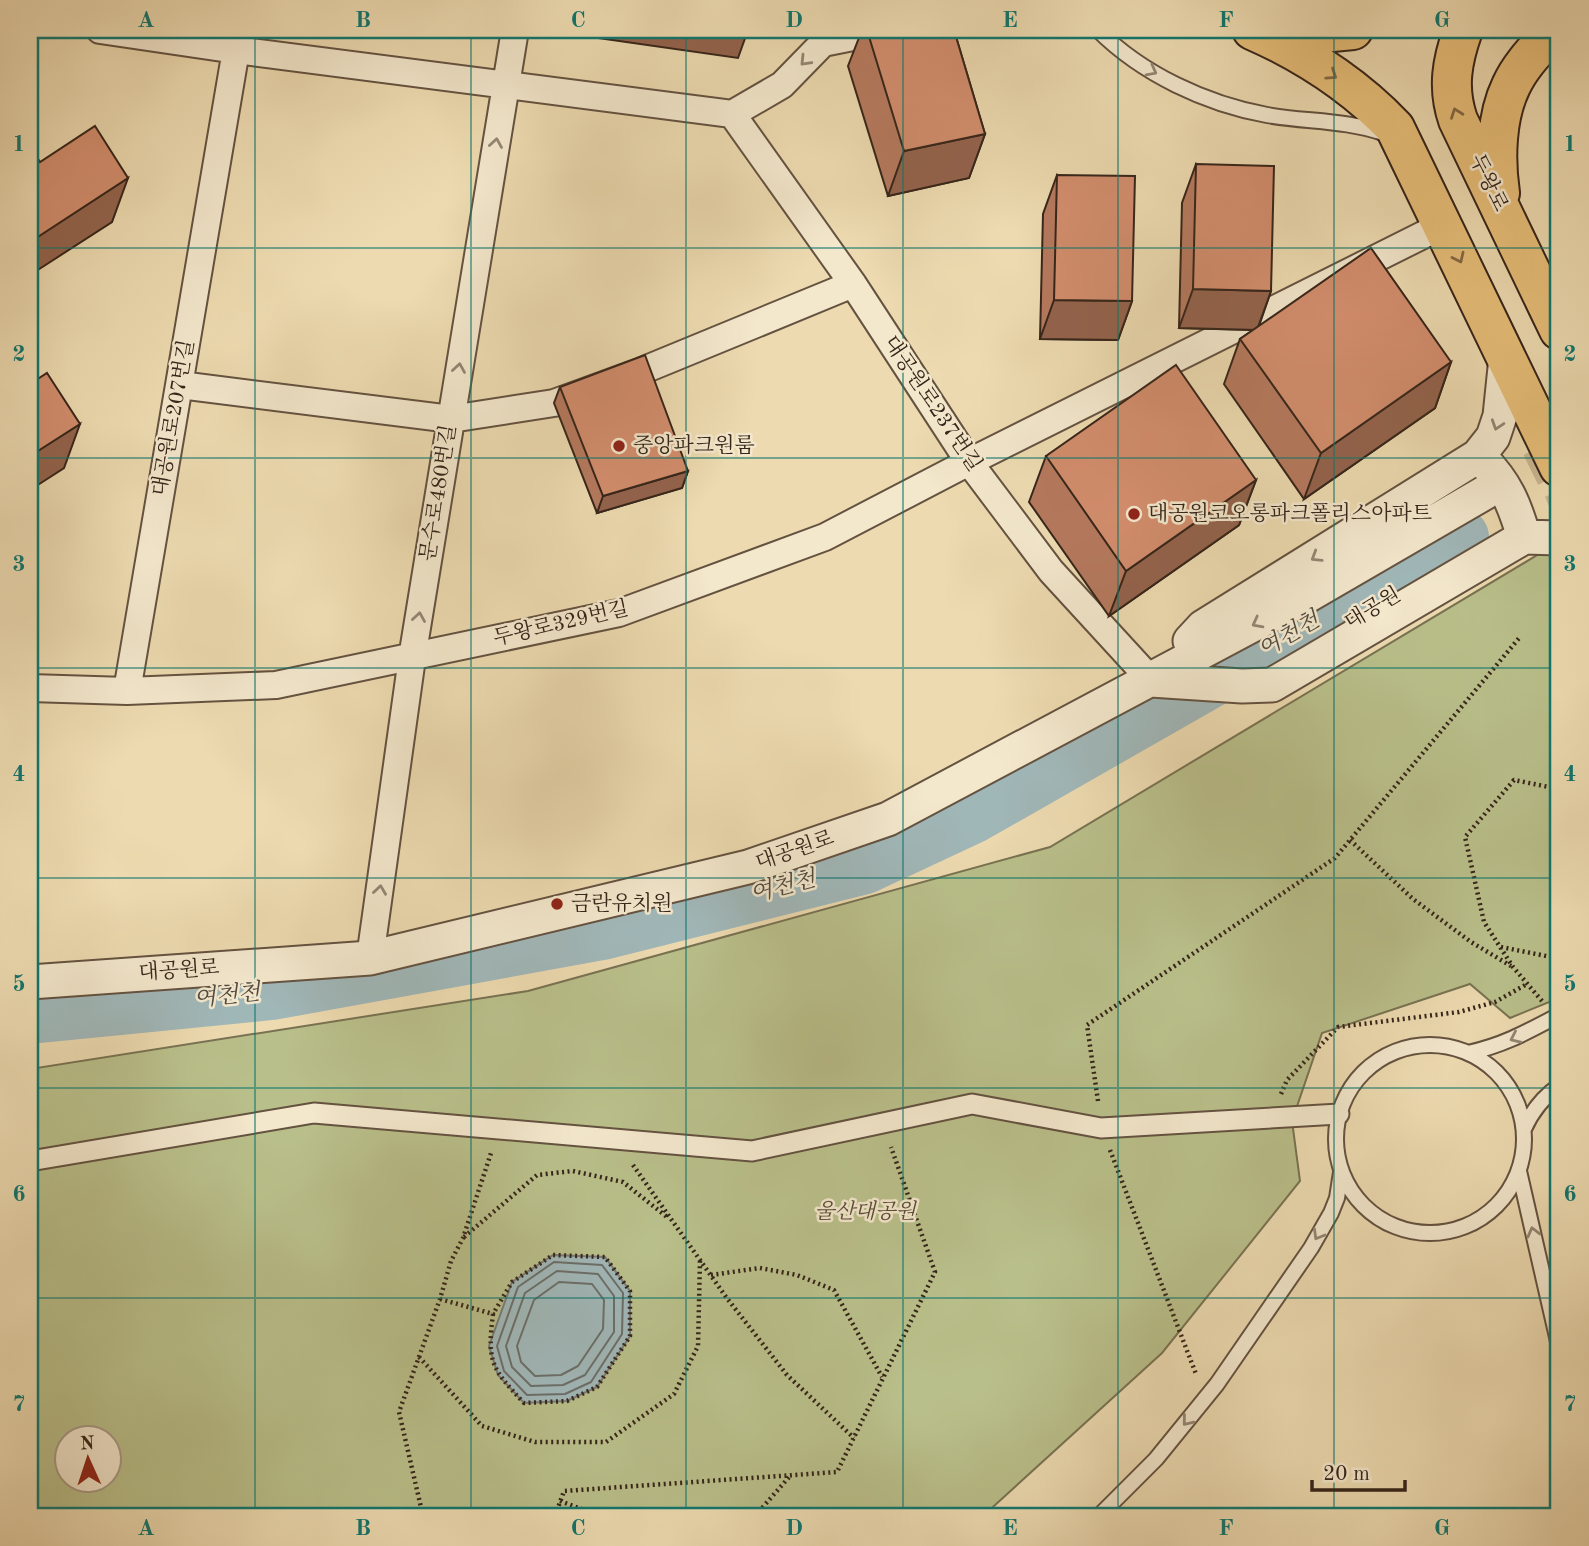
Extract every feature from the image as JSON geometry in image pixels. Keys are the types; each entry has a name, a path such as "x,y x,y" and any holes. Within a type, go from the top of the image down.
{"main road":[{"path":"1252,30 1306,58 1377,108 1395,128 1408,150 1559,467"},
{"path":"1270,30 1311,34 1353,30"},
{"name":"두왕로","path":"1463,30 1453,59 1450,82 1452,102 1458,120 1559,330"},
{"path":"1504,215 1497,176 1502,113 1511,85 1532,54 1554,30"}],"street":[{"path":"100,30 505,86 732,114 782,86 823,43 888,30"},
{"name":"문수로480번길","path":"370,958 412,658 515,30"},
{"name":"대공원로207번길","path":"127,691 236,50"},
{"name":"대공원로237번길","path":"732,114 853,284 969,462 1051,571 1151,680"},
{"name":"두왕로329번길","path":"127,691 276,685 619,613 825,537 1443,225"},
{"path":"180,385 451,419 554,404 853,284"},
{"path":"1151,680 1203,628 1478,456 1493,437 1500,416 1506,358"},
{"path":"1478,456 1509,492 1514,534"},
{"name":"대공원로","path":"30,982 370,958 748,867 888,819 1307,596 1486,492"},
{"path":"1151,680 1242,686 1272,685 1514,534 1559,538"},
{"path":"30,688 127,691"},
{"path":"30,1161 313,1113 752,1151 972,1104 1101,1128 1339,1114"}],"lane":[{"path":"1098,30 1142,66 1188,90 1226,105 1266,115 1370,128 1391,136 1408,150"},
{"path":"1468,1053 1515,1040 1558,1016"},
{"path":"1099,1516 1156,1459 1205,1399 1311,1248 1337,1198 1341,1172 1335,1140 1339,1114 1345,1098 1363,1072 1403,1048 1444,1046 1468,1053 1489,1066 1507,1084 1515,1098 1524,1129 1523,1157 1519,1171 1501,1201 1480,1219 1448,1231 1428,1233 1407,1230 1378,1218 1355,1196 1341,1172"},
{"path":"1524,1129 1530,1115 1541,1101 1559,1086"},
{"path":"1519,1171 1559,1346"}],"path":[{"path":"1205,1399 1101,1128 1087,1025 1335,858 1520,637"},
{"path":"1558,1016 1513,967 1484,922 1465,837 1514,780 1559,789"},
{"path":"1350,840 1413,899 1471,942 1513,967"},
{"path":"1500,947 1551,957 1559,954"},
{"path":"1271,1118 1287,1080 1338,1027 1459,1012 1495,1002 1527,984"},
{"path":"555,1516 564,1491 837,1472 935,1272 883,1123"},
{"path":"422,1516 399,1412 451,1261 463,1238 499,1129"},
{"path":"614,1139 710,1275 787,1375 854,1438"},
{"path":"463,1238 537,1175 573,1171 622,1182 673,1222"},
{"path":"552,1255 605,1257 630,1291 630,1336 597,1387 567,1401 524,1403 498,1375 489,1346 493,1314 512,1282 552,1255"},
{"path":"419,1357 482,1426 535,1442 606,1442 674,1394 698,1346 700,1260"},
{"path":"710,1275 760,1268 797,1275 834,1290 883,1378"},
{"path":"440,1299 493,1314"},
{"path":"755,1516 790,1476"},
{"path":"560,1501 600,1516"}],"green space":[{"name":"울산대공원","path":"1549,548 1559,570 1559,998 1510,1018 1470,984 1322,1033 1292,1121 1300,1181 1162,1353 983,1516 30,1516 30,1069 528,991 1050,847"}],"water":[{"path":"553,1255 605,1257 630,1291 630,1336 597,1387 567,1401 524,1403 498,1375 489,1346 512,1282"}],"building":[{"path":"867,30 954,30 985,134 904,151"},
{"path":"95,126 128,178 30,242 30,146 40,162"},
{"path":"1196,164 1274,166 1271,291 1193,289"},
{"path":"1057,175 1135,176 1132,301 1054,300"},
{"path":"1371,248 1451,362 1321,453 1240,339"},
{"name":"중앙파크원룸","path":"645,355 688,471 603,496 560,387"},
{"path":"1176,365 1256,480 1126,571 1046,456"},
{"path":"47,373 80,424 30,456 30,384"}],"waterway":[{"name":"여천천","path":"30,1016 272,992 602,932 865,866 972,816 1461,537"}],"tunnel":[{"path":"1486,492 1559,456"},
{"path":"1505,531 1559,509"}],"place":[{"name":"중앙파크원룸","path":"619,446"},
{"name":"대공원코오롱파크폴리스아파트","path":"1134,514"},
{"name":"금란유치원","path":"557,904"}]}
